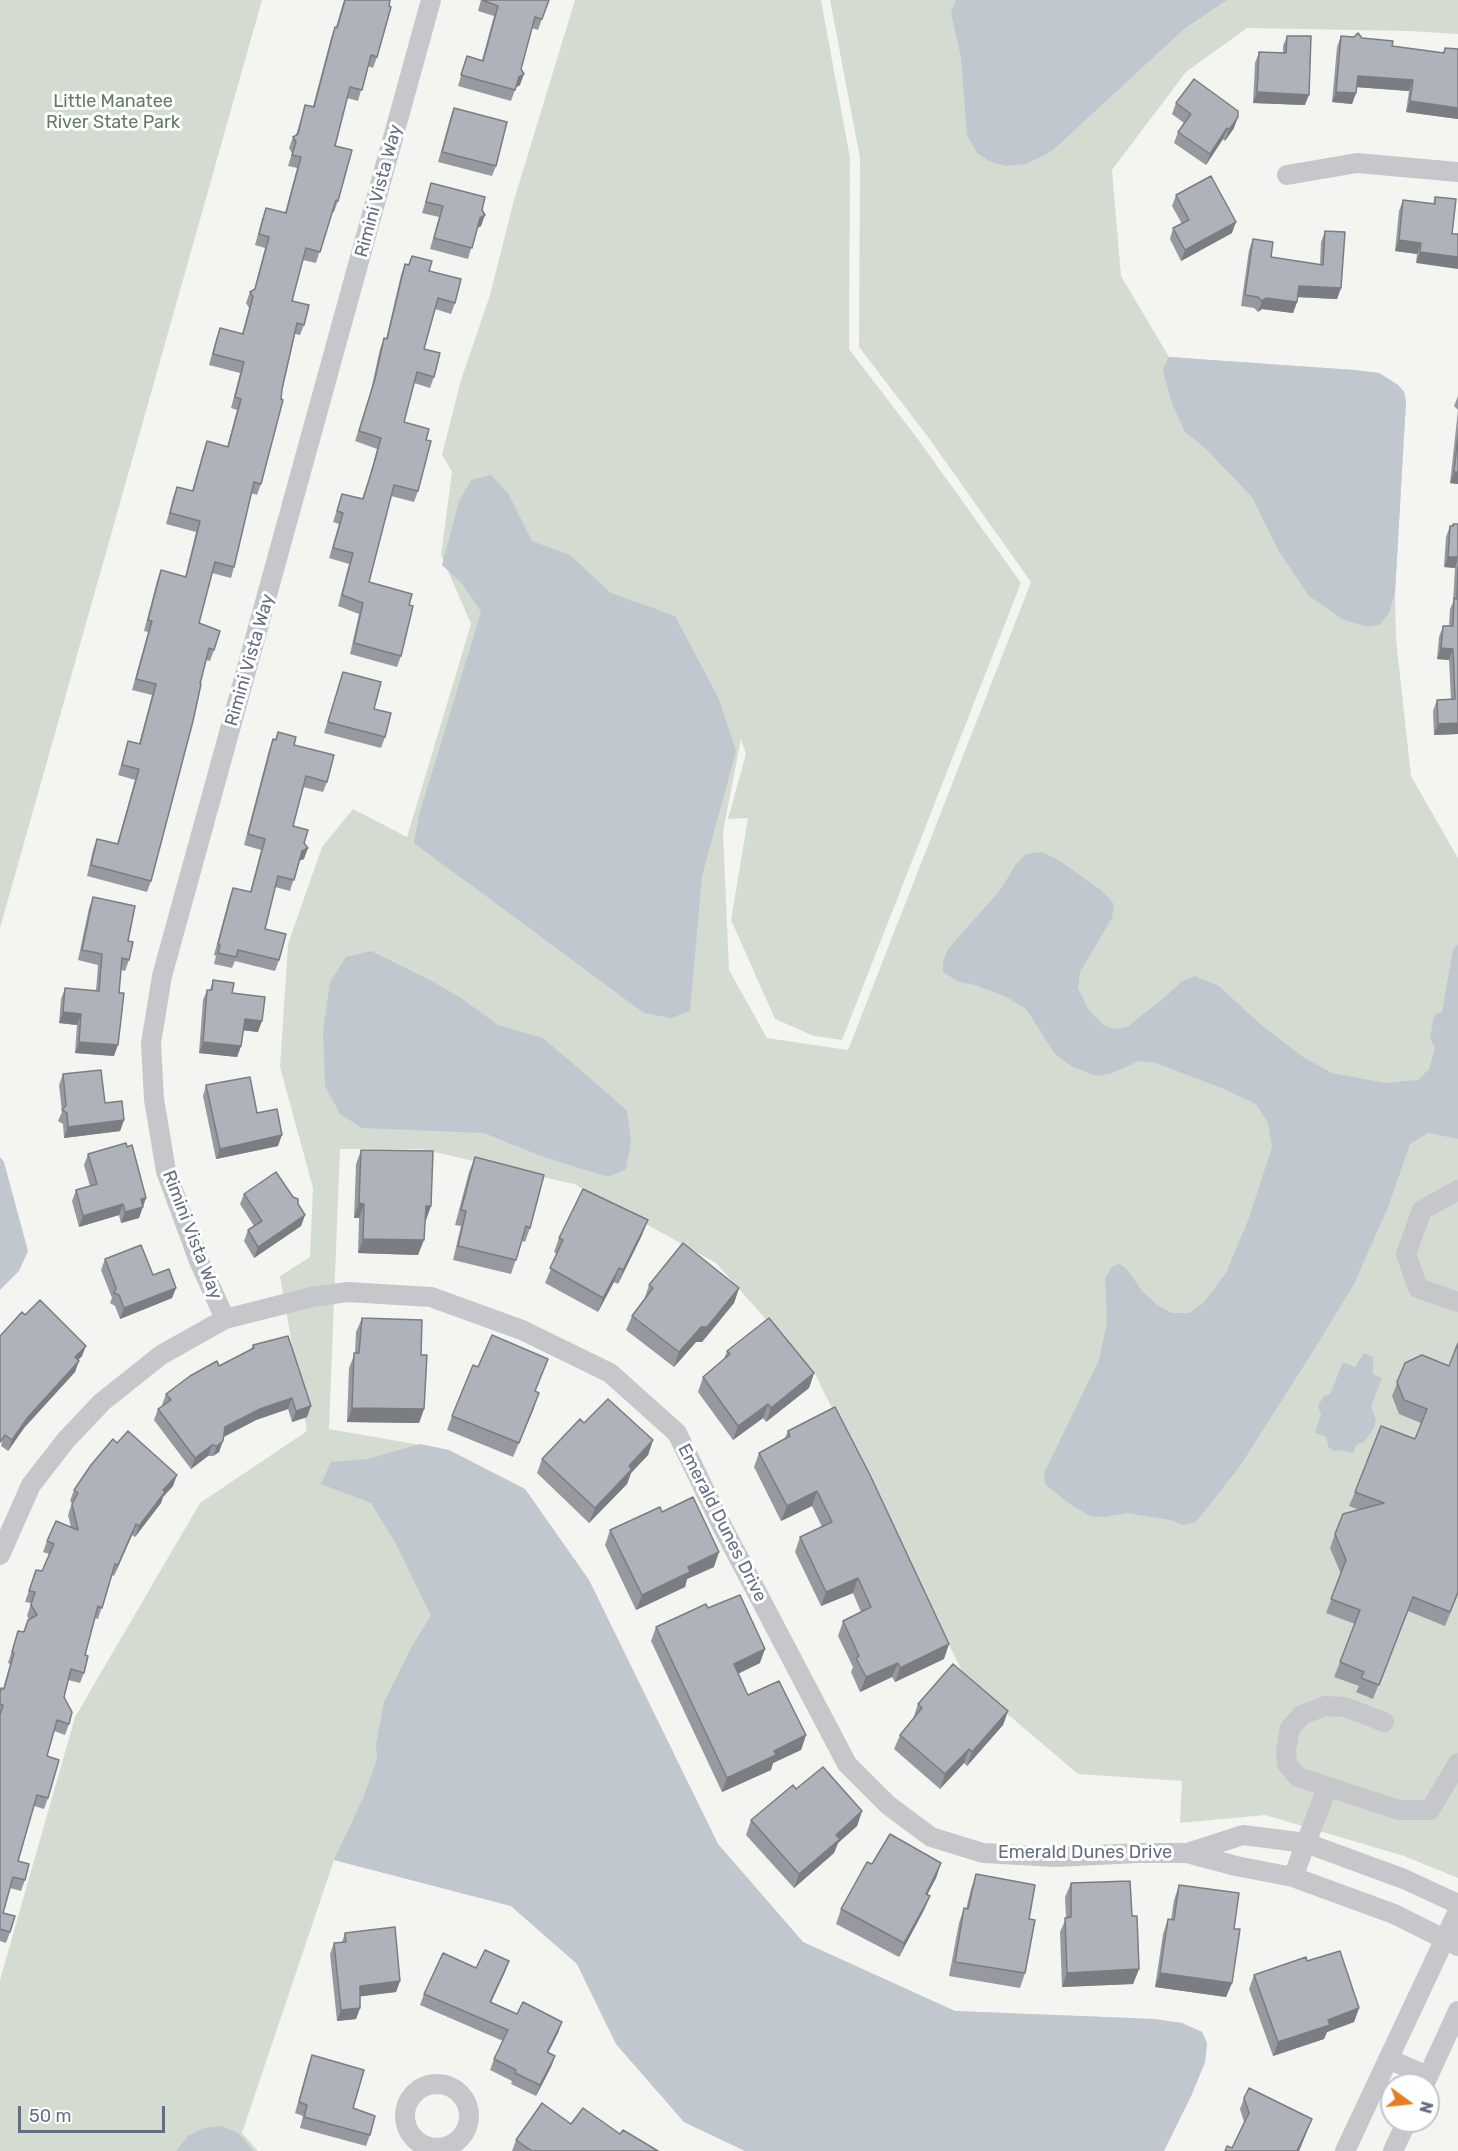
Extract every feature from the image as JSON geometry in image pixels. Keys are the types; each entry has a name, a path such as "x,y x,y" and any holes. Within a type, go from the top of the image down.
{"street":[{"name":"Rimini Vista Way","path":"225,1319 199,1261 166,1171 154,1099 151,1043 162,976 431,0"},
{"path":"1287,175 1357,163 1458,172"},
{"path":"1458,1190 1422,1210 1406,1254 1418,1288 1458,1302"},
{"name":"Emerald Dunes Drive","path":"0,1555 31,1485 66,1440 94,1409 161,1355 225,1319 312,1297 347,1292 431,1297 522,1329 610,1372 677,1433 722,1526 847,1764 888,1805 931,1837 983,1853 1055,1857 1187,1853 1236,1866 1293,1877 1394,1914 1452,1943"},
{"path":"1384,1722 1345,1707 1325,1706 1302,1715 1290,1728 1286,1750 1287,1764 1298,1777 1327,1788 1399,1810 1430,1810 1458,1763"},
{"path":"1293,1877 1327,1788"},
{"name":"Emerald Dunes Drive","path":"1187,1853 1243,1834 1306,1843 1404,1879 1458,1904"},
{"path":"1345,2151 1388,2059 1452,1943 1458,1911"},
{"path":"1429,2073 1458,2011"},
{"path":"1388,2059 1413,2073"},
{"path":"1393,2151 1401,2133"}],"green space":[{"name":"Little Manatee River State Park","path":"0,0 262,0 0,928"},
{"path":"575,0 821,0 850,158 849,349 920,442 1021,583 842,1040 814,1036 775,1019 731,920 748,818 728,819 746,754 741,739 723,832 729,970 767,1038 848,1050 1031,582 928,437 859,347 860,158 830,0 1458,0 1458,34 1247,28 1186,72 1112,170 1121,276 1169,357 1379,373 1398,385 1404,392 1406,401 1395,593 1396,639 1411,776 1458,858 1458,1878 1404,1856 1265,1815 1180,1823 1182,1781 1078,1774 966,1679 816,1376 716,1263 574,1184 421,1149 340,1149 329,1429 449,1450 525,1489 589,1580 718,1844 803,1942 955,2011 1154,2019 1182,2023 1202,2032 1207,2043 1205,2062 1164,2151 745,2151 684,2122 616,2044 577,1964 511,1906 334,1860 242,2133 258,2151 0,2151 0,1980 75,1717 200,1503 307,1431 280,1276 310,1257 313,1188 280,1067 288,944 322,847 353,809 407,837 471,624 441,555 452,472 442,455 461,380 490,295 514,200"}],"shaded area":[{"path":"956,0 1227,0 1184,29 1052,151 1026,164 1005,166 989,161 977,153 967,135 961,58 951,13"},
{"path":"1169,357 1379,373 1398,385 1404,392 1406,401 1395,593 1389,613 1379,625 1368,627 1344,620 1309,596 1278,550 1252,497 1204,447 1185,432 1173,406 1165,379 1163,369"},
{"path":"491,475 508,493 532,541 570,555 611,593 675,616 719,699 736,751 702,876 690,1011 671,1018 644,1013 414,843 419,815 481,612 462,584 442,565 459,501 471,480"},
{"path":"1042,852 1057,859 1101,890 1114,904 1112,918 1080,972 1078,988 1088,1009 1104,1025 1114,1029 1127,1027 1182,981 1195,976 1219,986 1260,1024 1303,1057 1332,1073 1386,1083 1418,1080 1429,1069 1435,1048 1430,1038 1434,1015 1442,1012 1453,949 1458,944 1458,1139 1428,1133 1410,1144 1388,1207 1354,1284 1240,1466 1196,1522 1183,1525 1171,1520 1127,1513 1105,1517 1090,1516 1067,1502 1045,1484 1044,1473 1099,1360 1107,1323 1105,1278 1112,1267 1119,1264 1126,1268 1142,1291 1157,1305 1172,1313 1189,1313 1204,1302 1226,1273 1249,1218 1272,1147 1268,1123 1256,1104 1156,1063 1139,1061 1110,1074 1096,1076 1071,1066 1055,1054 1026,1009 1008,998 978,986 957,981 943,972 943,961 948,949 1001,889 1016,864 1026,854"},
{"path":"371,951 461,998 498,1025 543,1038 627,1111 631,1141 626,1169 608,1177 541,1156 484,1133 362,1128 340,1114 325,1086 323,1031 330,982 346,957"},
{"path":"0,1157 4,1162 28,1251 19,1271 0,1290"},
{"path":"1364,1353 1373,1357 1373,1374 1382,1378 1371,1407 1376,1420 1374,1428 1365,1441 1356,1445 1353,1453 1334,1451 1329,1448 1326,1437 1315,1433 1321,1415 1318,1406 1324,1396 1330,1394 1343,1362 1355,1367"},
{"path":"420,1444 449,1450 525,1489 589,1580 718,1844 803,1942 955,2011 1154,2019 1182,2023 1202,2032 1207,2043 1205,2062 1164,2151 745,2151 684,2122 616,2044 577,1964 511,1906 334,1860 363,1798 377,1760 376,1744 384,1702 412,1646 431,1616 396,1544 371,1503 321,1484 331,1462 367,1459"},
{"path":"222,2126 238,2133 254,2151 176,2151 189,2135 204,2128"}],"building":[{"path":"345,0 390,0 389,6 391,7 377,57 371,55 362,90 350,87 335,146 352,150 338,201 336,200 320,252 306,248 292,301 309,305 304,325 297,323 282,389 281,399 283,400 261,484 254,482 234,567 215,562 199,623 220,631 214,650 209,648 193,721 151,881 91,865 97,839 118,844 139,769 122,765 128,741 140,744 156,684 136,679 152,621 148,620 161,570 186,577 200,521 170,513 177,487 193,491 207,441 228,447 241,399 235,397 244,362 213,354 220,328 243,334 253,297 250,292 255,289 269,237 259,234 266,208 286,213 301,157 292,155 296,142 293,137 298,134 305,105 314,107 335,27 337,28"},
{"path":"482,0 549,0 542,19 535,17 521,69 524,74 519,77 515,90 461,75 467,56 483,61 498,6"},
{"path":"1358,33 1362,38 1393,41 1392,46 1444,53 1445,48 1458,49 1458,108 1410,101 1413,80 1358,76 1356,93 1336,92 1341,36 1354,37"},
{"path":"1287,36 1311,36 1309,95 1257,92 1259,52 1286,53"},
{"path":"1194,79 1238,111 1238,117 1229,130 1227,128 1210,154 1178,132 1191,114 1176,103"},
{"path":"454,108 507,122 496,166 442,152"},
{"path":"1211,176 1236,222 1185,250 1173,228 1189,220 1176,195"},
{"path":"431,183 485,197 482,210 485,215 480,218 472,248 434,238 443,206 426,202"},
{"path":"1435,197 1456,199 1452,234 1458,234 1458,257 1420,252 1421,243 1399,240 1403,200 1435,204"},
{"path":"1325,231 1345,232 1341,288 1299,286 1297,302 1266,298 1262,301 1258,297 1245,295 1253,239 1273,242 1271,257 1323,265"},
{"path":"412,256 432,261 429,271 461,279 455,303 438,298 424,349 440,353 434,377 417,372 404,422 429,429 426,440 431,441 418,491 394,485 369,582 412,594 409,605 413,606 401,656 354,643 363,603 342,595 353,553 333,548 343,513 337,511 342,494 363,499 381,438 359,431 375,379 384,338 387,339 405,264 409,265"},
{"path":"1458,436 1458,472 1454,472"},
{"path":"1458,524 1458,557 1448,557 1450,526"},
{"path":"1458,567 1458,723 1438,724 1437,700 1455,699 1453,649 1441,648 1443,626 1453,626"},
{"path":"343,672 381,682 374,709 391,713 385,737 328,722"},
{"path":"278,732 296,737 294,745 334,755 327,782 306,776 293,826 308,830 304,843 308,848 302,851 294,880 278,876 265,929 286,934 279,960 238,950 236,957 218,953 220,945 218,944 233,888 251,892 265,839 248,834 273,739 276,740"},
{"path":"93,897 135,906 128,941 133,942 129,960 122,958 119,993 124,993 118,1045 79,1042 81,1014 63,1012 65,988 99,991 102,954 82,950"},
{"path":"213,980 234,983 232,993 265,997 262,1021 245,1019 241,1046 203,1042 207,990 212,990"},
{"path":"101,1070 105,1103 122,1101 124,1120 68,1127 67,1113 62,1110 66,1105 63,1074"},
{"path":"250,1077 257,1113 277,1109 282,1135 220,1149 206,1085"},
{"path":"126,1143 127,1147 132,1145 146,1198 141,1199 143,1207 125,1212 123,1204 83,1216 76,1190 97,1184 88,1154"},
{"path":"361,1150 433,1151 431,1206 426,1206 424,1240 363,1239 364,1204 359,1203"},
{"path":"475,1157 544,1175 530,1228 526,1226 516,1260 458,1246 466,1211 461,1210"},
{"path":"276,1172 293,1197 298,1199 298,1204 305,1215 258,1247 248,1230 262,1221 244,1194"},
{"path":"583,1189 648,1220 623,1270 619,1268 603,1298 550,1268 563,1240 559,1238"},
{"path":"683,1243 739,1288 707,1327 701,1327 679,1352 632,1316 653,1288 649,1285"},
{"path":"141,1245 153,1275 169,1269 176,1288 124,1308 119,1295 114,1293 116,1288 105,1259"},
{"path":"40,1300 86,1346 75,1357 79,1361 28,1417 12,1440 5,1435 0,1442 0,1336 22,1312 25,1315"},
{"path":"362,1318 422,1320 421,1355 427,1355 424,1409 352,1408 354,1353 359,1353"},
{"path":"769,1318 814,1373 771,1408 768,1404 738,1426 703,1377 730,1354 727,1351"},
{"path":"492,1335 548,1359 535,1391 539,1393 519,1443 452,1416 473,1365 478,1367"},
{"path":"288,1336 311,1406 296,1411 292,1398 260,1409 225,1427 223,1441 217,1446 212,1445 195,1458 158,1409 171,1400 166,1394 190,1376 217,1361 219,1366 254,1348 253,1345"},
{"path":"1458,1343 1458,1592 1450,1612 1413,1597 1379,1685 1361,1678 1364,1672 1340,1662 1360,1610 1331,1599 1346,1560 1335,1534 1343,1514 1384,1503 1355,1492 1381,1426 1415,1439 1427,1409 1404,1400 1397,1382 1405,1363 1422,1355 1449,1366"},
{"path":"608,1399 653,1440 629,1466 632,1469 595,1508 542,1459 580,1419 584,1423"},
{"path":"835,1407 870,1475 949,1644 900,1668 898,1663 866,1677 856,1658 859,1656 843,1621 871,1607 858,1578 826,1592 800,1537 832,1522 817,1491 787,1506 759,1453 790,1436 788,1431"},
{"path":"128,1431 177,1475 163,1490 165,1492 139,1526 136,1524 118,1565 115,1564 102,1608 98,1606 85,1655 88,1656 84,1673 71,1669 64,1697 72,1712 69,1724 57,1720 47,1756 59,1760 48,1798 37,1795 18,1861 29,1864 25,1880 13,1877 3,1913 15,1916 10,1932 0,1929 0,1715 3,1705 0,1704 1,1688 4,1689 18,1631 24,1632 28,1620 37,1615 31,1605 35,1592 29,1591 36,1570 42,1571 54,1544 47,1541 56,1521 78,1530 72,1504 78,1493 74,1490 113,1439 117,1443"},
{"path":"693,1497 719,1552 688,1567 690,1572 642,1595 610,1530 660,1507 662,1512"},
{"path":"740,1595 765,1649 734,1664 746,1691 748,1695 779,1681 806,1735 774,1751 776,1755 727,1778 656,1627 706,1604 708,1608"},
{"path":"953,1664 1008,1711 972,1752 969,1749 945,1774 900,1735 922,1708 918,1704"},
{"path":"823,1767 862,1811 836,1835 840,1839 799,1874 751,1820 793,1785 796,1789"},
{"path":"890,1834 941,1863 926,1894 930,1896 904,1943 841,1909 867,1862 872,1864"},
{"path":"976,1874 1035,1885 1029,1919 1035,1920 1025,1973 955,1962 964,1908 968,1909"},
{"path":"1130,1881 1132,1916 1137,1916 1139,1969 1067,1973 1065,1918 1071,1917 1071,1883"},
{"path":"1179,1885 1239,1893 1234,1929 1240,1929 1232,1983 1160,1973 1168,1919 1174,1920"},
{"path":"395,1927 400,1981 360,1986 360,2008 341,2010 334,1943 346,1942 345,1933"},
{"path":"485,1950 509,1961 490,2002 517,2014 523,2002 562,2022 547,2052 555,2056 540,2085 515,2073 516,2070 494,2059 508,2030 424,1994 443,1953 476,1968"},
{"path":"1340,1951 1359,2008 1328,2020 1330,2025 1278,2042 1254,1975 1306,1957 1307,1961"},
{"path":"312,2055 364,2070 353,2108 375,2116 370,2135 304,2117 307,2105 299,2102"},
{"path":"1249,2088 1312,2119 1297,2151 1225,2151 1227,2146 1232,2148 1249,2113 1244,2098"},
{"path":"542,2103 571,2124 583,2108 620,2134 623,2130 658,2151 532,2151 516,2140"}]}
